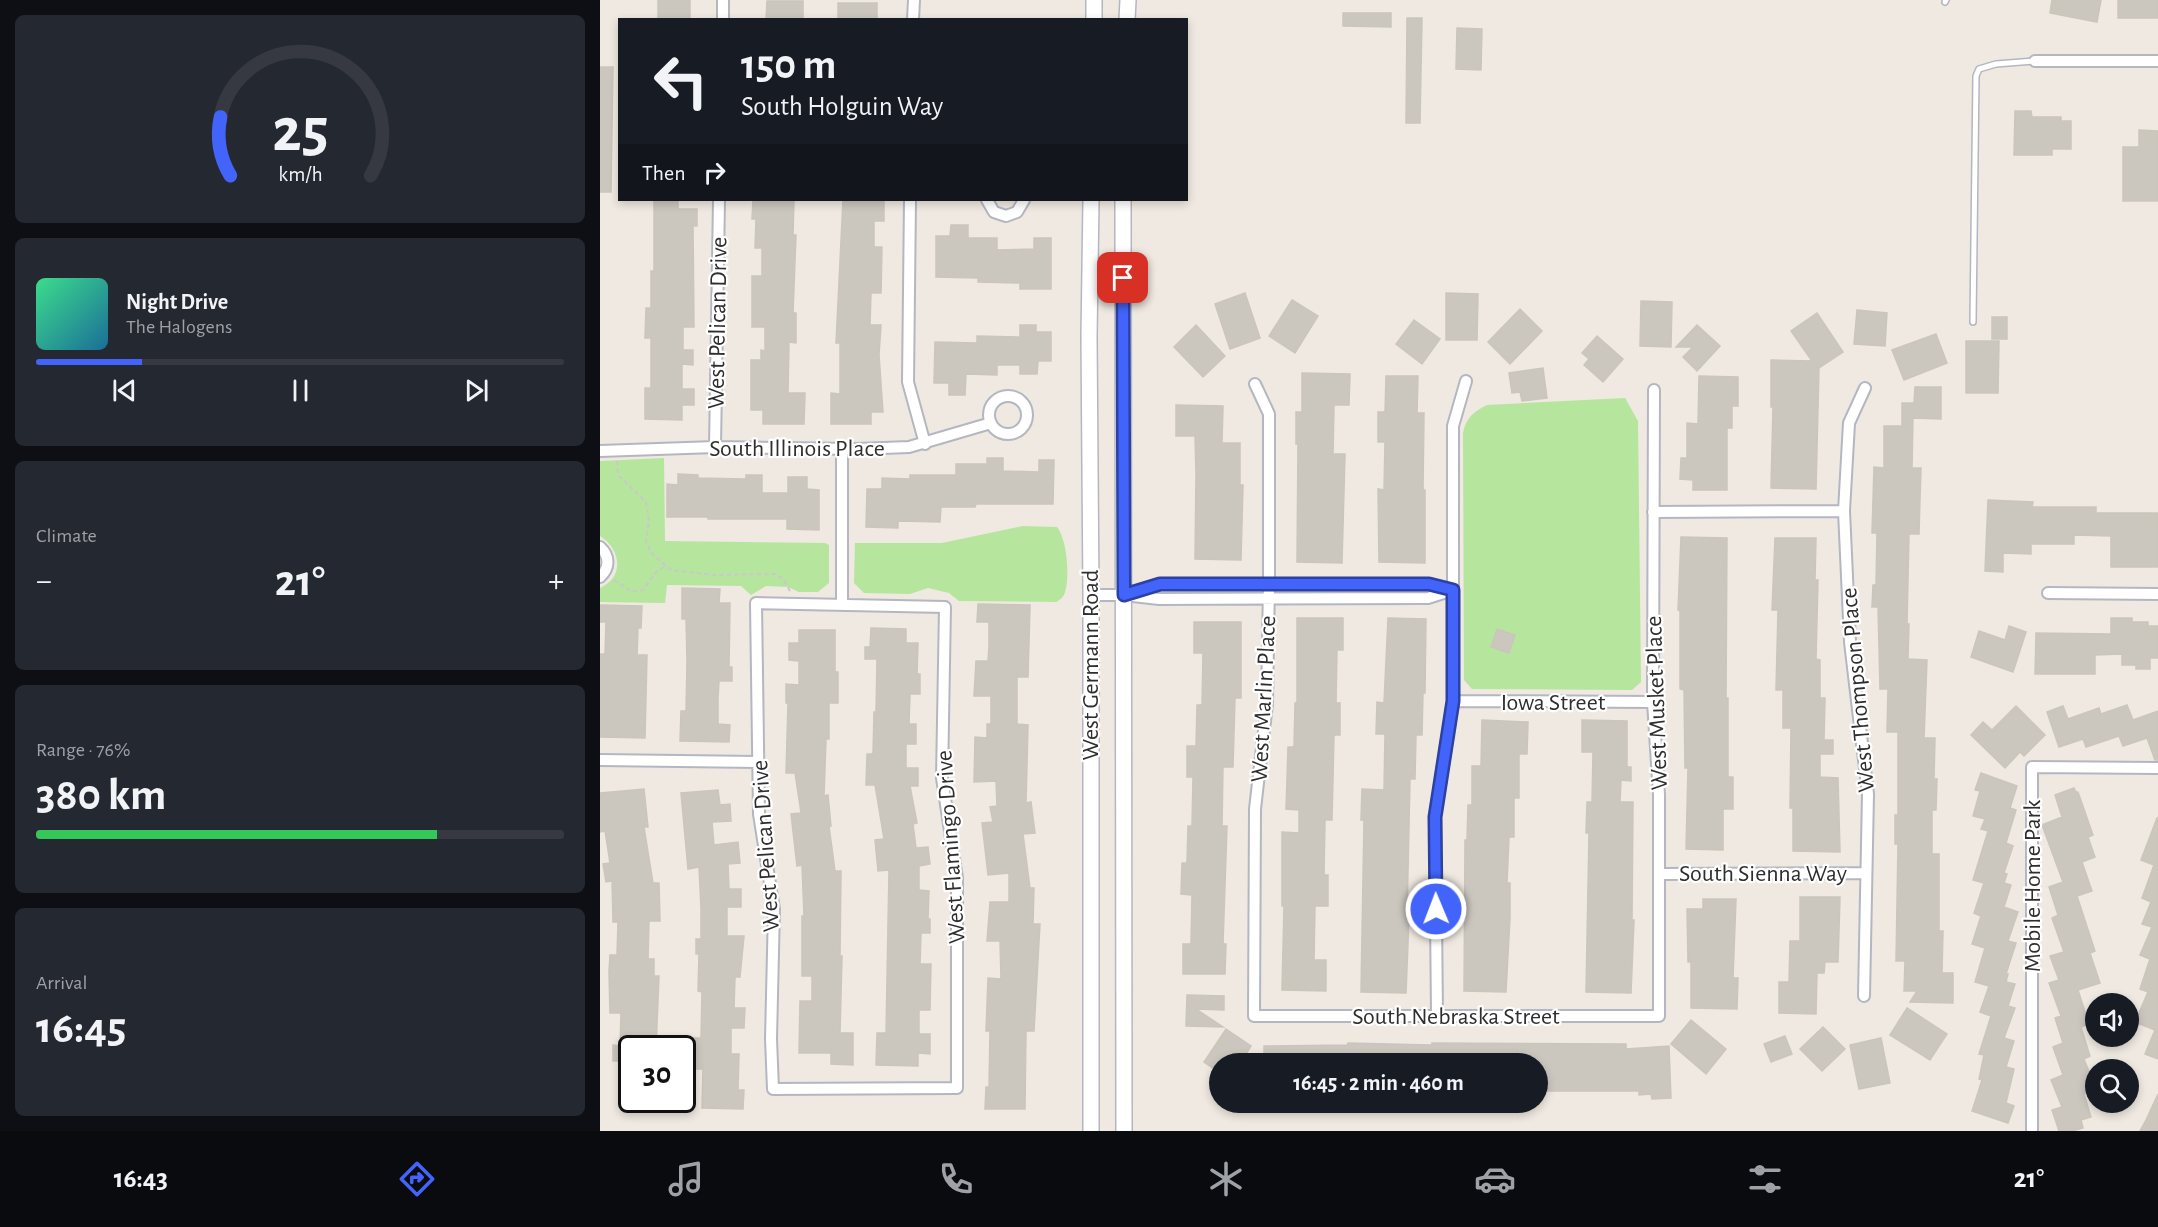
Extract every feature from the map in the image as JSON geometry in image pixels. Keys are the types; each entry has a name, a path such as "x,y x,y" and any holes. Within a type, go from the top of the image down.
{"main road":[{"path":"1094,0 1094,18"},
{"path":"1127,18 1128,0"},
{"name":"West Germann Road","path":"1091,201 1089,337 1091,1131"},
{"name":"West Germann Road","path":"1123,201 1124,1131"}],"street":[{"path":"723,0 723,18"},
{"path":"913,18 914,0"},
{"path":"2035,61 2158,62"},
{"name":"West Pelican Drive","path":"715,447 719,201"},
{"path":"910,201 908,382 925,444"},
{"path":"988,201 994,213 1006,216 1017,212 1023,201"},
{"path":"1437,1015 1435,817 1453,701 1453,426 1466,381"},
{"name":"West Marlin Place","path":"1254,1016 1255,809 1267,704 1269,583 1269,414 1256,384"},
{"name":"West Thompson Place","path":"1864,996 1868,794 1850,642 1844,511 1849,423 1865,388"},
{"name":"West Musket Place","path":"1654,390 1653,702 1659,795 1659,1016"},
{"name":"South Illinois Place","path":"600,451 715,447 842,449 909,447 991,423"},
{"path":"793,605 842,605 842,449"},
{"path":"1653,512 1844,511"},
{"path":"600,547 607,556 608,562 602,576"},
{"path":"1124,595 1160,584 1429,584 1453,590"},
{"path":"1091,595 1124,595 1159,599 1428,598 1453,590"},
{"path":"2048,593 2158,594"},
{"name":"West Pelican Drive","path":"773,1089 771,1039 774,909 759,814 756,603 793,605"},
{"name":"West Flamingo Drive","path":"773,1089 957,1088 957,878 942,778 945,607 842,605"},
{"name":"Iowa Street","path":"1453,701 1653,702"},
{"path":"600,760 758,762"},
{"name":"Mobile Home Park","path":"2032,1131 2032,767 2158,768"},
{"name":"South Sienna Way","path":"1660,874 1866,873"},
{"name":"South Nebraska Street","path":"1254,1016 1659,1016"}],"lane":[{"path":"1973,322 1976,76 1979,69 1996,64 2035,61"}],"path":[{"path":"616,449 618,475 646,501 649,520 646,541 652,554 671,570 714,574 776,574 784,580 790,590 793,605"},
{"path":"602,576 632,592 643,590 656,572 666,565"}],"green space":[{"path":"1625,398 1638,421 1641,682 1632,690 1472,689 1464,680 1463,433 1468,419 1487,405"},
{"path":"664,458 665,541 825,543 829,545 829,583 818,592 799,592 788,587 766,586 751,595 741,586 667,585 665,603 600,602 600,588 614,577 617,563 612,548 600,536 600,461"},
{"path":"1023,526 1057,527 1060,533 1067,558 1067,585 1062,598 1056,602 959,601 949,593 928,588 910,594 864,593 854,583 855,543 942,543"}],"building":[{"path":"658,0 690,0 690,18 658,18"},
{"path":"2052,0 2101,0 2097,22 2050,13"},
{"path":"2118,0 2158,0 2158,18 2118,18"},
{"path":"767,1 803,1 803,18 766,18"},
{"path":"838,3 877,3 877,18 838,18"},
{"path":"1343,13 1391,13 1391,27 1343,26"},
{"path":"1407,18 1422,18 1420,123 1406,123"},
{"path":"1457,28 1482,29 1481,70 1456,69"},
{"path":"600,67 613,67 611,192 600,192"},
{"path":"2015,111 2031,111 2032,117 2061,117 2061,121 2071,121 2071,149 2052,149 2052,155 2014,155"},
{"path":"2139,130 2158,131 2158,201 2123,201 2123,147 2139,147"},
{"path":"654,201 678,201 678,209 697,209 697,226 693,226 694,327 683,327 683,350 693,350 693,365 682,364 682,389 694,389 694,405 682,405 682,420 645,419 645,388 651,388 651,338 645,338 646,308 651,308 651,271 654,271"},
{"path":"753,201 794,201 793,235 796,235 793,313 796,313 796,343 789,342 788,393 805,393 804,424 763,424 763,410 751,410 751,360 761,360 761,350 765,351 765,327 752,327 752,276 762,276 762,248 755,248 756,219 752,219"},
{"path":"843,201 884,201 884,221 874,221 874,247 882,247 881,293 871,293 870,325 881,325 879,355 883,412 871,412 871,424 831,424 831,393 840,394 840,343 836,343"},
{"path":"951,225 968,225 968,238 997,238 997,250 1034,249 1034,238 1051,238 1051,289 1020,289 1020,283 978,282 978,278 936,277 936,236 950,236"},
{"path":"1245,293 1260,338 1230,349 1215,304"},
{"path":"1446,293 1478,294 1477,340 1446,340"},
{"path":"1292,300 1318,316 1295,353 1269,336"},
{"path":"1641,301 1672,302 1671,347 1640,346"},
{"path":"1520,309 1542,331 1510,364 1488,342"},
{"path":"1857,310 1887,313 1885,346 1854,344"},
{"path":"1817,313 1843,352 1819,368 1816,489 1771,488 1773,407 1771,407 1771,360 1812,361 1791,331"},
{"path":"1992,317 2007,317 2007,339 1992,339"},
{"path":"1414,320 1440,339 1422,364 1396,344"},
{"path":"1020,325 1036,325 1036,332 1051,332 1051,361 1038,361 1037,374 1020,374 1020,365 997,365 997,375 966,374 965,395 949,395 949,383 934,383 935,342 977,343 977,336 1020,337"},
{"path":"1196,325 1225,356 1203,377 1174,347"},
{"path":"1697,325 1720,346 1697,371 1683,357 1693,347 1676,347"},
{"path":"1936,334 1947,363 1904,380 1892,350"},
{"path":"1597,336 1623,359 1603,382 1584,365 1589,359 1582,353"},
{"path":"1966,341 1999,341 1998,393 1966,393"},
{"path":"1543,368 1547,398 1522,401 1520,392 1512,393 1509,373"},
{"path":"1302,373 1350,374 1349,405 1334,405 1333,454 1345,454 1342,563 1297,562 1296,412 1302,412"},
{"path":"1386,376 1418,376 1417,413 1424,413 1425,563 1379,562 1378,489 1384,490 1385,442 1378,442 1378,412 1385,412"},
{"path":"1699,376 1738,377 1738,406 1732,406 1732,428 1727,428 1727,490 1693,490 1693,480 1680,479 1681,458 1687,458 1687,423 1698,424"},
{"path":"1915,387 1941,387 1941,419 1913,418 1912,468 1921,468 1919,534 1909,534 1907,624 1909,624 1908,659 1927,660 1924,738 1935,738 1934,779 1937,779 1936,810 1932,810 1932,854 1939,854 1939,931 1943,931 1942,973 1953,973 1953,1003 1910,1002 1917,991 1904,991 1905,961 1896,961 1898,844 1895,844 1895,815 1898,815 1898,732 1887,732 1888,689 1880,689 1878,607 1872,607 1873,585 1876,585 1877,533 1872,533 1874,467 1884,468 1884,426 1902,426 1902,403 1914,403"},
{"path":"1176,405 1223,406 1222,443 1240,443 1240,485 1243,485 1241,560 1195,559 1195,436 1176,436"},
{"path":"987,458 1003,458 1003,471 1039,472 1039,460 1054,460 1053,504 976,504 975,507 941,507 940,522 898,521 898,528 866,527 867,489 882,489 882,478 910,479 910,475 956,475 956,464 987,464"},
{"path":"678,474 698,475 698,478 746,479 746,475 762,475 762,493 788,493 788,477 807,477 807,489 819,490 819,530 787,529 787,519 667,517 667,484 678,485"},
{"path":"1988,500 2033,502 2032,507 2096,507 2096,513 2158,513 2158,567 2111,567 2111,536 2074,535 2074,544 2031,544 2031,554 2003,553 2003,572 1985,571"},
{"path":"1681,537 1727,538 1726,698 1728,698 1728,777 1733,777 1733,809 1723,809 1723,850 1686,849 1688,768 1685,768 1684,690 1680,689 1680,611 1678,610"},
{"path":"1775,538 1816,538 1815,580 1818,580 1816,659 1820,660 1820,698 1825,698 1824,740 1833,740 1833,754 1820,754 1820,777 1838,778 1840,852 1793,851 1793,808 1790,808 1791,728 1783,728 1783,690 1776,690 1778,610 1772,610"},
{"path":"682,588 720,589 719,603 730,603 729,667 732,667 732,681 719,681 718,698 718,724 730,725 729,742 680,741 681,711 686,711 687,661 686,619 682,619"},
{"path":"978,604 1030,605 1028,677 1017,677 1017,724 1028,725 1026,803 1031,802 1035,833 1023,834 1030,888 1034,888 1033,924 1040,924 1034,1031 1026,1031 1025,1109 985,1109 986,1087 989,1087 990,1031 986,1031 988,978 1001,979 1000,941 987,941 990,902 1009,902 1009,873 988,875 982,823 993,822 990,807 997,806 996,781 974,782 975,737 987,738 987,724 991,724 991,696 974,696 976,661 988,661 989,646 989,622 977,622"},
{"path":"600,605 642,606 637,655 647,655 645,738 600,737 600,654 605,654 606,622 600,622"},
{"path":"1297,618 1343,618 1343,650 1337,650 1336,703 1340,703 1340,735 1334,735 1332,820 1325,820 1324,875 1328,875 1328,906 1315,906 1314,960 1326,960 1326,991 1282,990 1284,906 1282,906 1282,832 1299,833 1299,810 1286,809 1288,747 1294,747 1295,703 1297,703"},
{"path":"1388,618 1426,619 1422,735 1416,735 1415,779 1410,779 1406,993 1361,992 1364,820 1361,820 1362,789 1384,790 1385,734 1376,734 1377,702 1384,703"},
{"path":"2111,618 2132,618 2132,622 2148,622 2148,626 2158,626 2158,658 2150,658 2150,669 2136,669 2136,665 2122,665 2122,654 2095,655 2095,674 2035,674 2036,633 2111,634"},
{"path":"1194,622 1241,622 1241,698 1235,698 1233,767 1223,767 1222,826 1227,826 1223,944 1226,944 1225,974 1183,974 1183,944 1191,944 1192,895 1181,894 1182,863 1187,863 1188,826 1192,826 1193,777 1187,777 1187,746 1196,746 1197,705 1202,705 1203,653 1194,653"},
{"path":"2009,626 2026,632 2013,672 1971,657 1979,631 2005,640"},
{"path":"871,628 906,629 906,643 918,643 917,674 920,674 920,694 910,694 909,724 916,724 916,744 906,744 906,768 918,768 918,786 910,786 917,823 913,824 916,848 928,847 930,864 919,866 919,890 929,891 928,919 930,919 930,933 921,933 920,964 931,964 930,1010 919,1010 919,1034 930,1034 930,1054 918,1053 918,1066 876,1065 877,1033 886,1033 889,870 878,871 875,840 884,839 875,785 866,785 867,754 873,754 874,712 876,712 877,659 865,659 865,647 870,647"},
{"path":"1497,629 1515,635 1509,653 1491,647"},
{"path":"799,630 835,630 838,703 829,703 829,739 826,739 824,796 828,795 831,826 829,826 835,871 841,871 840,1033 853,1033 853,1065 831,1064 831,1053 799,1053 800,1001 812,1001 812,976 802,976 802,916 804,916 802,865 797,866 791,814 801,813 795,773 786,773 788,703 786,703 786,684 799,685 799,661 789,660 789,643 799,643"},
{"path":"2127,705 2133,720 2158,711 2158,760 2155,760 2147,738 2123,746 2119,736 2086,747 2083,739 2059,747 2047,712 2063,706 2068,719 2099,708 2101,714"},
{"path":"2016,706 2045,735 2024,756 2020,752 2005,768 1971,735 1983,722 1992,730"},
{"path":"1482,720 1528,722 1527,754 1519,754 1519,798 1514,798 1514,837 1509,837 1507,883 1510,883 1510,918 1506,992 1464,991 1465,840 1467,840 1468,805 1472,805 1472,766 1481,766"},
{"path":"1582,720 1627,721 1627,767 1631,767 1631,781 1621,780 1620,802 1633,802 1632,920 1634,920 1631,993 1586,992 1589,833 1586,833 1587,802 1592,802 1593,752 1582,752"},
{"path":"1981,773 2017,786 2010,808 2016,810 2006,843 2013,846 2004,873 2007,874 2004,883 2011,885 2004,907 2018,912 2008,941 2016,943 2006,974 2008,974 2006,982 2015,984 2008,1006 2015,1008 2004,1038 2014,1041 2006,1067 2014,1069 2006,1103 2014,1106 2008,1123 1972,1111 1982,1080 1979,1079 1984,1055 1979,1054 1991,1016 1980,1012 1989,986 1975,982 1985,948 1972,944 1981,916 1974,913 1984,883 1973,880 1988,831 1981,829 1985,819 1973,816 1980,791 1975,790"},
{"path":"2074,788 2078,792 2093,835 2088,837 2095,857 2082,862 2092,891 2077,896 2095,951 2090,953 2100,983 2078,990 2085,1012 2085,1026 2081,1027 2085,1047 2087,1047 2090,1056 2084,1059 2085,1113 2090,1113 2091,1117 2081,1120 2083,1128 2072,1131 2059,1131 2052,1110 2062,1107 2051,1080 2063,1075 2053,1047 2063,1043 2055,1018 2061,1016 2049,983 2059,980 2050,956 2064,952 2052,918 2058,915 2049,887 2063,882 2042,825 2062,817 2055,795"},
{"path":"644,789 648,827 644,827 653,883 659,883 660,921 649,921 648,959 654,959 654,976 659,976 657,1035 620,1035 621,1013 610,1013 610,955 617,955 618,922 613,922 612,881 606,882 603,864 610,863 605,831 600,832 600,793"},
{"path":"718,790 720,805 730,804 731,821 712,822 714,845 738,842 740,863 728,864 729,889 741,889 741,907 727,907 727,936 744,936 740,977 735,977 734,1008 745,1008 744,1028 731,1028 731,1054 739,1054 738,1090 744,1090 743,1109 702,1108 703,1069 696,1069 696,1038 701,1038 702,992 698,991 699,954 696,954 696,939 701,939 699,867 688,869 681,793"},
{"path":"2158,818 2158,1059 2145,1054 2155,1030 2139,1024 2139,1013 2148,992 2140,989 2150,959 2140,955 2152,927 2142,924 2151,902 2142,898 2154,865 2141,860"},
{"path":"1800,897 1840,897 1838,962 1825,962 1824,973 1817,973 1816,1014 1779,1013 1779,982 1789,982 1790,941 1800,941"},
{"path":"1703,899 1736,899 1733,978 1738,978 1737,1009 1691,1008 1691,962 1688,962 1687,909 1703,909"},
{"path":"1187,995 1224,996 1224,1010 1196,1009 1223,1027 1186,1026"},
{"path":"1907,1008 1947,1034 1930,1060 1890,1035"},
{"path":"1691,1020 1726,1049 1706,1074 1671,1044"},
{"path":"1823,1027 1845,1049 1822,1071 1800,1049"},
{"path":"1226,1029 1251,1046 1247,1053 1210,1053"},
{"path":"1785,1036 1792,1054 1771,1062 1764,1044"},
{"path":"1881,1038 1890,1083 1859,1089 1850,1045"},
{"path":"1348,1043 1626,1044 1626,1049 1669,1046 1671,1098 1652,1099 1651,1094 1639,1095 1639,1091 1548,1091 1548,1053 1264,1053 1264,1046 1347,1045"},
{"path":"613,1045 618,1046 618,1061 613,1061"},
{"path":"1209,1054 1209,1065 1204,1062"},
{"path":"2158,1094 2158,1131 2140,1131 2146,1120"}],"route":[{"path":"1123,278 1124,595 1160,584 1429,584 1453,590 1453,701 1435,817 1436,909"}]}
